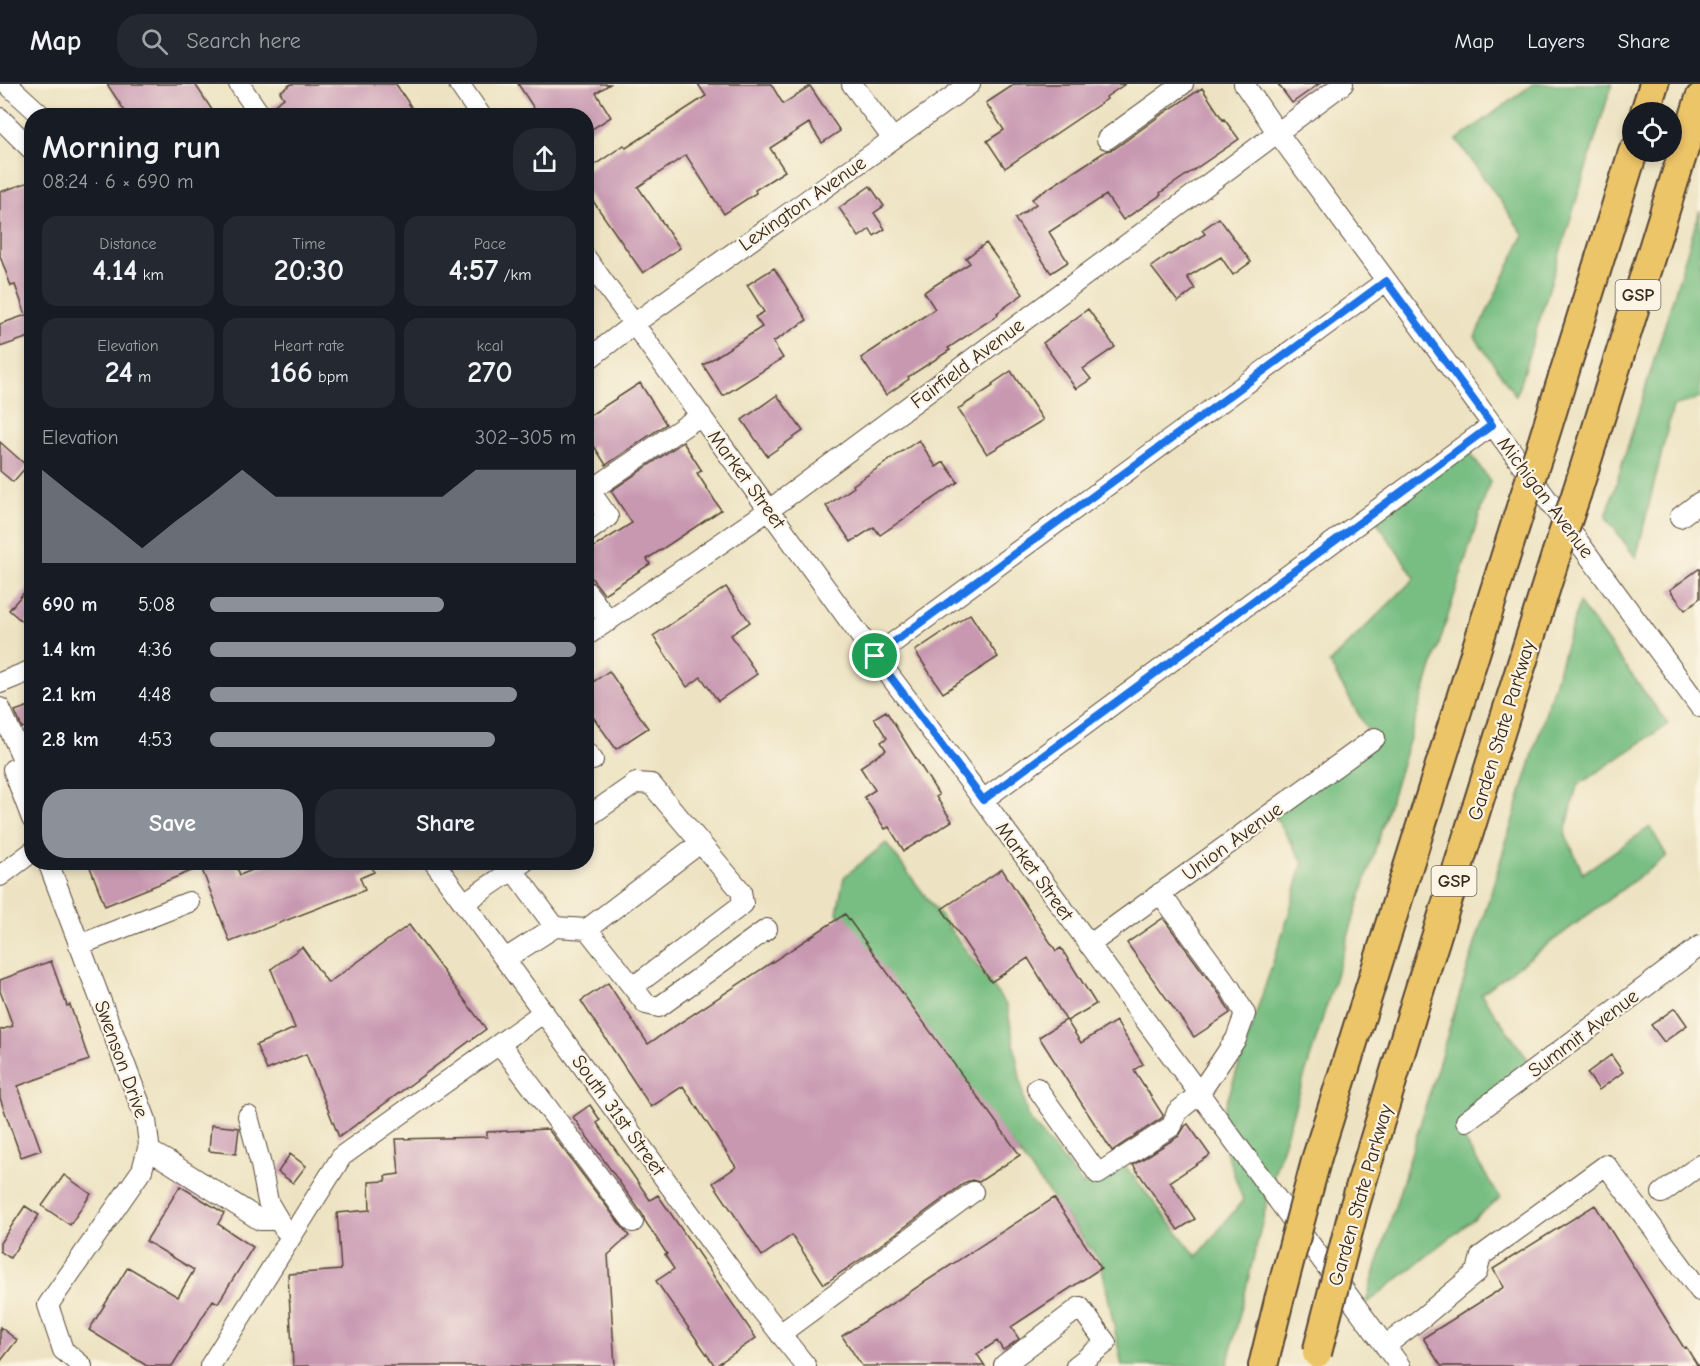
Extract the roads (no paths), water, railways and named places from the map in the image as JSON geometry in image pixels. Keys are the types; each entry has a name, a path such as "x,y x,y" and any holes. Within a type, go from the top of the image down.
{"highway":[{"path":"1648,102 1654,84"},
{"name":"Garden State Parkway","path":"1316,1359 1354,1209 1416,1002 1700,98"},
{"name":"GSP","path":"1263,1366 1317,1157 1630,162"}],"street":[{"path":"7,84 33,108"},
{"path":"239,84 256,108"},
{"path":"459,84 472,108"},
{"path":"852,84 893,139"},
{"name":"Lexington Avenue","path":"594,355 635,323 970,84"},
{"path":"1107,139 1183,84"},
{"name":"Michigan Avenue","path":"1244,84 1700,707"},
{"name":"Fairfield Avenue","path":"594,631 769,510 1343,84"},
{"path":"0,118 24,142"},
{"name":"Market Street","path":"594,268 875,656 1400,1366"},
{"path":"875,656 1386,281"},
{"path":"594,488 701,415"},
{"path":"983,800 1492,425"},
{"path":"594,497 608,517 594,527"},
{"path":"1680,518 1700,502"},
{"path":"594,601 609,621"},
{"path":"0,683 24,673"},
{"path":"0,708 24,791"},
{"name":"Union Avenue","path":"1089,945 1375,738"},
{"path":"594,812 636,783 651,784 741,891 743,904 633,987"},
{"path":"505,959 555,927 587,929 700,843"},
{"path":"0,876 24,858"},
{"name":"Swenson Drive","path":"51,870 146,1120 149,1145 142,1170 48,1305 63,1350 82,1366"},
{"name":"South 31st Street","path":"440,870 750,1296 806,1366"},
{"path":"464,903 513,870"},
{"path":"521,870 555,927"},
{"path":"1037,1088 1098,1174 1172,1126 1177,1113 1199,1094 1236,1039 1245,1014 1230,988 1160,893"},
{"path":"79,945 189,902"},
{"path":"587,929 646,1004 659,1007 767,929"},
{"name":"Summit Avenue","path":"1466,1120 1700,946"},
{"path":"210,1366 342,1156 544,1012"},
{"path":"500,1044 633,1222"},
{"path":"248,1116 268,1202 290,1239"},
{"path":"147,1150 260,1220 278,1220"},
{"path":"1385,1346 1477,1272 1481,1256 1606,1165 1700,1291"},
{"path":"1662,1193 1700,1165"},
{"path":"780,1334 973,1192"},
{"path":"1005,1366 1080,1307 1106,1342 1076,1366"}]}
